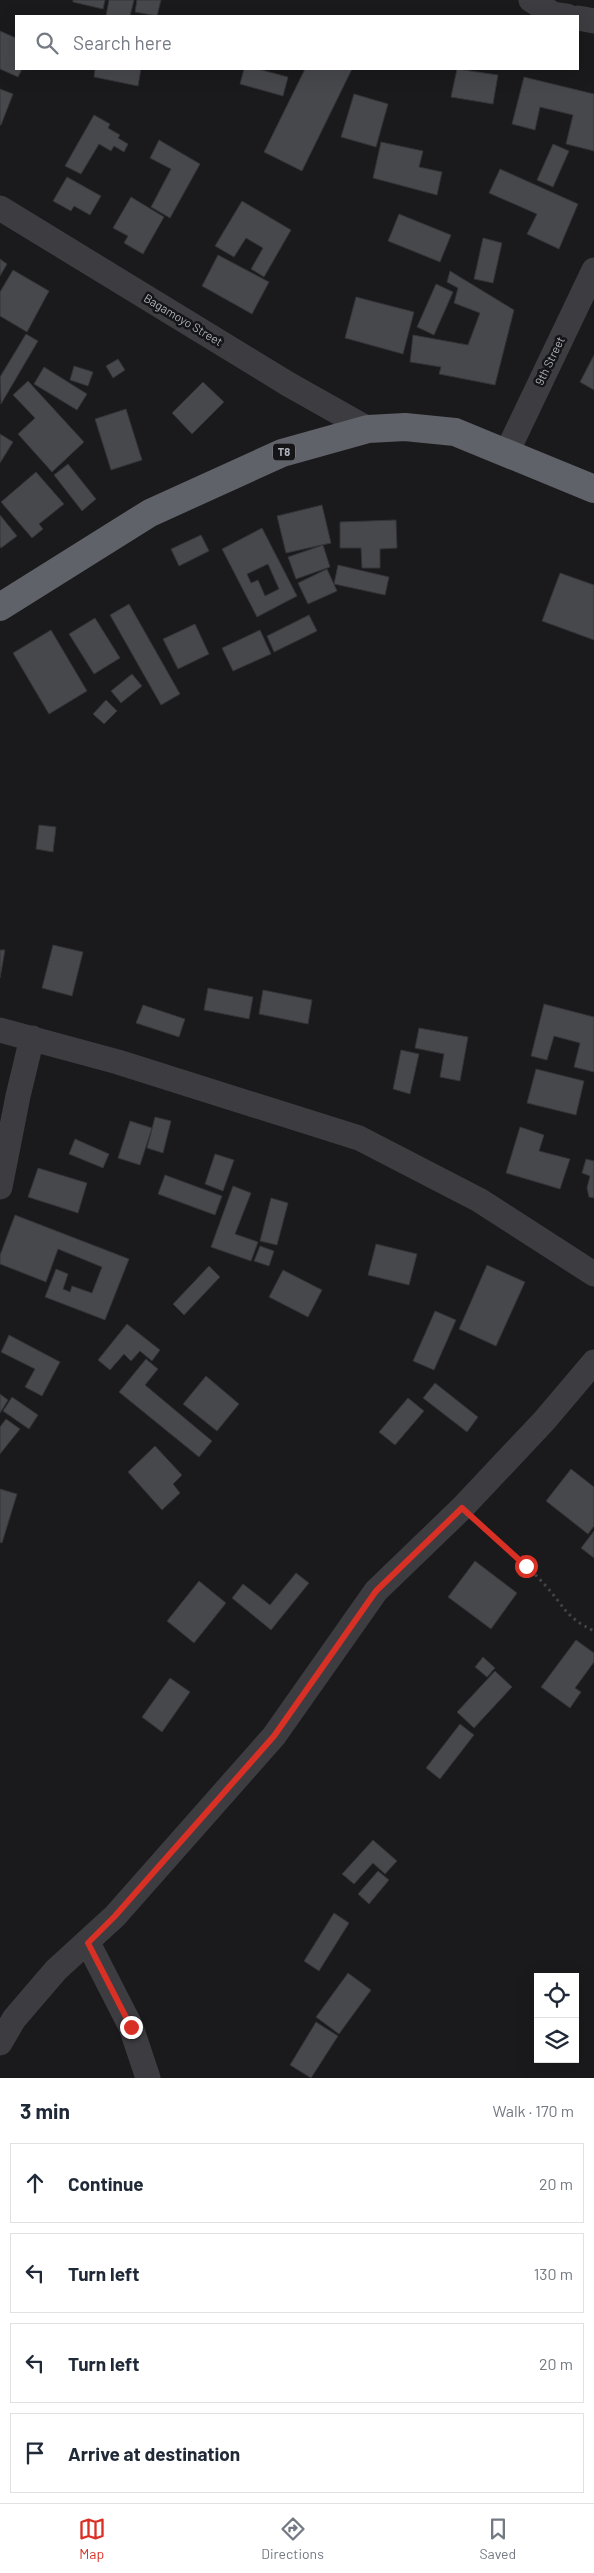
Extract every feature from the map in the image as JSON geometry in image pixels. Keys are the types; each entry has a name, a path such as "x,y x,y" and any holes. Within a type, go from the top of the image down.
{"highway":[{"name":"T8","path":"0,606 150,513 282,453 368,429 405,427 454,432 594,489"}],"street":[{"path":"531,0 553,14 560,15"},
{"path":"579,18 594,21"},
{"name":"Bagamoyo Street","path":"0,208 288,384 368,429"},
{"name":"9th Street","path":"506,452 594,270"},
{"path":"0,1030 32,1038 359,1138 479,1200 594,1274"},
{"path":"0,1187 18,1096 32,1038"},
{"path":"0,2043 14,2020 56,1970 88,1943 115,1916 274,1736 376,1591 462,1508 544,1420 594,1362"},
{"path":"88,1943 131,2027 148,2078"}],"path":[{"path":"462,1508 544,1584 565,1612 574,1620 594,1631"}],"building":[{"path":"73,0 105,0 103,9 73,2"},
{"path":"109,0 134,0 130,15 106,15"},
{"path":"137,0 161,0 157,15 135,12"},
{"path":"0,31 15,38 15,70 22,70 18,77 0,69"},
{"path":"95,70 141,70 138,86 94,77"},
{"path":"244,70 262,70 288,77 283,96 240,84"},
{"path":"305,70 352,70 302,171 264,152"},
{"path":"457,70 498,75 493,104 451,97"},
{"path":"524,77 594,94 594,151 566,144 573,115 540,107 535,130 512,124"},
{"path":"0,89 13,94 1,125 0,125"},
{"path":"354,94 388,104 376,147 341,137"},
{"path":"94,115 110,124 108,128 120,135 118,138 128,144 124,152 114,146 111,151 99,144 81,174 65,166"},
{"path":"159,140 200,164 170,218 151,207 171,169 150,158"},
{"path":"381,142 423,151 419,167 442,172 437,195 373,178"},
{"path":"553,144 569,151 553,187 537,180"},
{"path":"500,169 578,204 559,249 527,234 537,214 489,193"},
{"path":"67,177 101,196 90,215 74,206 71,211 53,201"},
{"path":"131,197 164,217 143,254 124,243 128,236 113,228"},
{"path":"242,201 291,230 264,277 251,269 263,248 246,238 234,257 215,246"},
{"path":"399,214 451,235 440,262 388,241"},
{"path":"483,238 502,243 493,283 474,279"},
{"path":"218,255 269,282 252,314 202,286"},
{"path":"0,259 7,264 0,276"},
{"path":"13,270 49,291 27,332 0,316 0,292"},
{"path":"450,271 514,310 495,385 439,374 441,367 410,362 413,335 468,345 480,313 454,303 458,288 447,282"},
{"path":"436,284 453,292 434,335 417,327"},
{"path":"356,297 414,312 403,354 345,338"},
{"path":"26,334 38,341 1,404 0,377"},
{"path":"594,355 594,390 580,382"},
{"path":"118,359 125,370 113,378 106,366"},
{"path":"74,366 93,372 88,386 70,380"},
{"path":"44,367 87,394 77,410 34,384"},
{"path":"28,381 84,442 52,472 18,434 35,418 13,395"},
{"path":"203,382 224,402 192,434 172,413"},
{"path":"126,409 142,460 111,470 95,419"},
{"path":"0,434 13,442 0,463"},
{"path":"68,464 96,499 82,511 54,475"},
{"path":"36,472 64,504 39,524 43,529 32,538 1,502"},
{"path":"322,505 331,543 286,553 277,516"},
{"path":"0,515 17,536 1,548 0,546"},
{"path":"396,520 397,548 380,549 380,568 362,568 361,548 340,548 340,522"},
{"path":"262,528 297,596 257,617 222,549","holes":["268,564 279,589 265,596 258,580 251,583 247,574"]},
{"path":"201,535 209,551 179,566 171,549"},
{"path":"323,545 330,567 296,579 288,557"},
{"path":"338,565 389,577 385,595 334,584"},
{"path":"327,569 337,591 308,604 298,583"},
{"path":"560,573 594,585 594,640 542,621"},
{"path":"129,604 180,694 161,705 110,615"},
{"path":"309,615 317,631 274,652 267,636"},
{"path":"95,618 120,658 94,674 69,634"},
{"path":"195,624 209,654 178,669 163,639"},
{"path":"51,630 87,691 49,714 13,653"},
{"path":"260,630 271,654 233,671 222,648"},
{"path":"132,674 142,686 121,703 111,691"},
{"path":"106,700 117,711 104,724 93,714"},
{"path":"39,825 56,827 53,852 36,849"},
{"path":"53,945 83,952 72,996 42,988"},
{"path":"0,950 5,950 0,978"},
{"path":"208,988 253,997 249,1019 204,1010"},
{"path":"263,990 312,1000 308,1024 259,1014"},
{"path":"544,1004 594,1017 594,1072 574,1067 580,1043 554,1036 547,1060 531,1056"},
{"path":"143,1005 185,1019 179,1037 136,1023"},
{"path":"419,1028 468,1037 460,1081 440,1077 444,1054 415,1048"},
{"path":"401,1050 419,1054 410,1094 393,1089"},
{"path":"536,1069 584,1081 576,1115 527,1103"},
{"path":"155,1117 171,1121 163,1153 147,1148"},
{"path":"130,1121 152,1128 140,1165 118,1158"},
{"path":"520,1127 544,1135 539,1151 570,1159 560,1189 506,1173"},
{"path":"75,1139 109,1154 103,1168 69,1154"},
{"path":"215,1154 234,1160 223,1191 205,1184"},
{"path":"586,1159 594,1161 594,1198 589,1197 587,1188 590,1176 582,1173"},
{"path":"38,1168 87,1183 78,1213 28,1197"},
{"path":"165,1175 222,1196 215,1215 158,1194"},
{"path":"233,1186 251,1193 235,1234 258,1242 251,1261 211,1247"},
{"path":"271,1198 288,1203 277,1245 260,1241"},
{"path":"15,1215 129,1259 105,1320 45,1297 56,1269 68,1274 63,1289 70,1292 72,1286 92,1293 102,1267 58,1249 46,1282 0,1264 0,1255"},
{"path":"376,1244 417,1254 409,1285 368,1275"},
{"path":"260,1246 274,1251 269,1266 254,1261"},
{"path":"487,1265 525,1282 496,1346 459,1329"},
{"path":"209,1266 220,1277 184,1315 173,1304"},
{"path":"283,1270 322,1290 308,1317 269,1297"},
{"path":"435,1311 456,1320 434,1370 413,1361"},
{"path":"127,1324 160,1350 152,1361 140,1351 131,1361 124,1354 110,1370 98,1360"},
{"path":"9,1335 60,1362 42,1396 25,1387 35,1369 1,1352"},
{"path":"146,1359 158,1369 145,1385 212,1441 199,1457 119,1392"},
{"path":"206,1376 239,1404 217,1431 183,1404"},
{"path":"435,1383 478,1417 467,1432 423,1398"},
{"path":"0,1394 8,1400 0,1413"},
{"path":"12,1397 38,1415 29,1429 3,1411"},
{"path":"408,1398 424,1411 395,1445 379,1432"},
{"path":"6,1419 20,1429 0,1454 0,1427"},
{"path":"155,1446 182,1475 173,1484 180,1493 162,1510 128,1472"},
{"path":"571,1469 594,1487 594,1526 588,1534 546,1501"},
{"path":"0,1489 17,1494 2,1543 0,1542"},
{"path":"594,1531 594,1558 581,1548"},
{"path":"475,1561 517,1593 491,1629 448,1597"},
{"path":"296,1573 309,1583 271,1630 232,1598 243,1584 270,1605"},
{"path":"199,1581 226,1603 194,1643 167,1621"},
{"path":"576,1640 594,1653 594,1662 575,1688 581,1692 570,1708 541,1687"},
{"path":"483,1657 495,1668 487,1677 475,1667"},
{"path":"495,1671 512,1687 474,1728 457,1712"},
{"path":"170,1678 190,1692 162,1732 142,1717"},
{"path":"460,1724 474,1735 440,1779 426,1768"},
{"path":"373,1840 397,1861 385,1874 373,1863 354,1884 342,1874"},
{"path":"378,1871 389,1880 369,1904 358,1894"},
{"path":"334,1913 349,1923 319,1971 304,1961"},
{"path":"348,1973 371,1990 339,2034 316,2017"},
{"path":"316,2022 338,2036 311,2078 290,2065"}],"route":[{"path":"131,2027 88,1943 115,1916 274,1736 322,1665 376,1591 462,1508 526,1566"}]}
